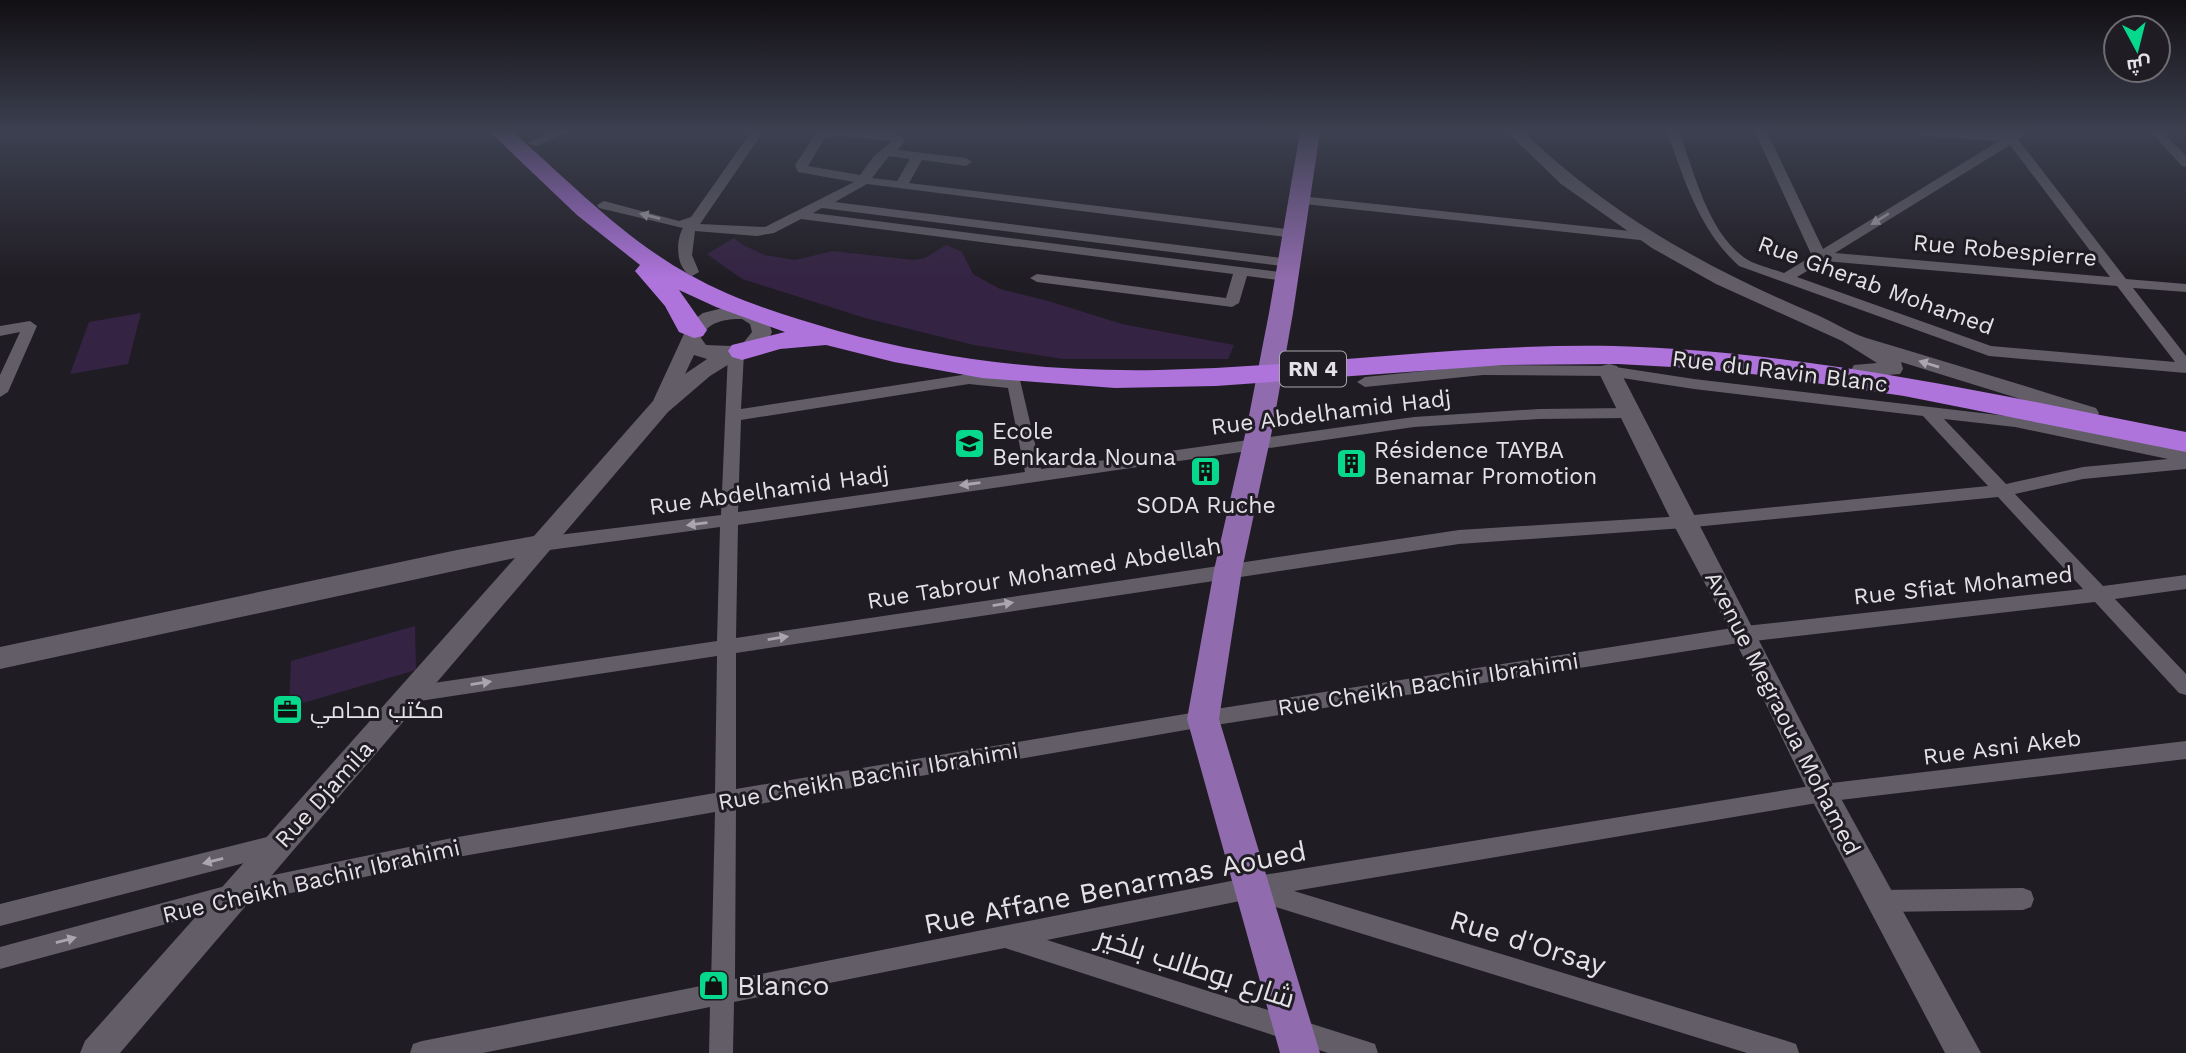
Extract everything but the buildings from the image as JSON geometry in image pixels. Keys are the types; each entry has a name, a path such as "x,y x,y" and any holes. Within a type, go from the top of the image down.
{"highway":[{"name":"RN 4","path":"557,181 633,248 707,294 840,341 931,361 1098,378 1198,377 1511,355 1682,358 1756,364 1869,380 2186,442"},
{"name":"RN 4","path":"577,181 652,246 692,272 753,298 890,340 999,358 1049,363 1187,366 1497,346 1604,344 1716,350 1862,370 2186,432"},
{"path":"633,248 635,258 664,286 692,334"},
{"path":"736,352 790,340 840,341"}],"main road":[{"path":"1296,1041 1203,719 1228,570 1258,435 1289,270 1303,181"}],"street":[{"path":"692,272 684,243 693,224 723,181"},
{"path":"604,205 680,225 762,231 800,215 860,181"},
{"path":"875,181 1294,234"},
{"path":"901,186 904,181"},
{"path":"1572,181 1649,237 1756,296 1858,342 1887,359 1892,365 1892,369 1886,371 1862,370"},
{"name":"Rue Gherab Mohamed","path":"1692,181 1714,233 1727,250 1744,263 1784,279 1989,351 2186,367"},
{"path":"1784,181 1819,256"},
{"path":"1784,279 1941,181"},
{"path":"2050,181 2186,367"},
{"path":"1300,200 1649,237"},
{"path":"821,204 1289,270"},
{"path":"800,215 1241,271 1289,270"},
{"name":"Rue Robespierre","path":"1819,256 2186,288"},
{"path":"1037,278 1232,303 1241,271"},
{"path":"727,313 746,313 760,321 761,334 758,340 702,371 660,407 692,334 708,319 727,313"},
{"path":"0,331 30,326 0,392"},
{"path":"692,334 699,350 719,355 736,352"},
{"path":"1858,342 2088,413"},
{"path":"721,1053 727,800 728,520 736,352"},
{"name":"Rue du Ravin Blanc","path":"1365,382 1483,370 1609,371 2015,422 2186,457"},
{"name":"Avenue Megraoua Mohamed","path":"1609,371 1684,522 1745,634 1823,793 1964,1053"},
{"path":"732,416 969,379 1014,384 1034,474"},
{"name":"Rue Djamila","path":"97,1053 413,694 660,407"},
{"name":"Rue Abdelhamid Hadj","path":"542,544 728,520 1034,474 1258,435 1538,414 1628,413"},
{"path":"1929,413 2186,687"},
{"name":"Rue Tabrour Mohamed Abdellah","path":"413,694 1459,537 1684,522 2001,491 2083,473 2186,463"},
{"path":"0,658 457,559 542,544"},
{"name":"Rue Sfiat Mohamed","path":"1745,634 2186,582"},
{"name":"Rue Cheikh Bachir Ibrahimi","path":"0,958 240,892 452,848 1203,719 1745,634"},
{"name":"Rue Asni Akeb","path":"1823,793 2186,750"},
{"name":"Rue Affane Benarmas Aoued","path":"422,1053 1251,888 1823,793"},
{"path":"0,915 279,844"},
{"name":"Rue d'Orsay","path":"1251,888 1787,1053"},
{"path":"1881,901 2023,899"},
{"name":"شارع بوطالب بلخير","path":"1007,937 1296,1041 1366,1053"}],"shaded area":[{"path":"734,238 765,255 795,260 833,251 914,260 925,258 946,245 962,252 973,274 1000,289 1122,324 1234,345 1228,359 1063,359 974,345 865,318 742,279 707,254"},
{"path":"141,313 128,364 70,374 89,322"},
{"path":"415,626 416,670 289,707 291,661"}],"place":[{"name":"Ecole Benkarda Nouna","path":"969,444"},
{"name":"Résidence TAYBA Benamar Promotion","path":"1351,463"},
{"name":"SODA Ruche","path":"1206,471"},
{"name":"مكتب محامي","path":"287,710"},
{"name":"Blanco","path":"714,985"}]}
